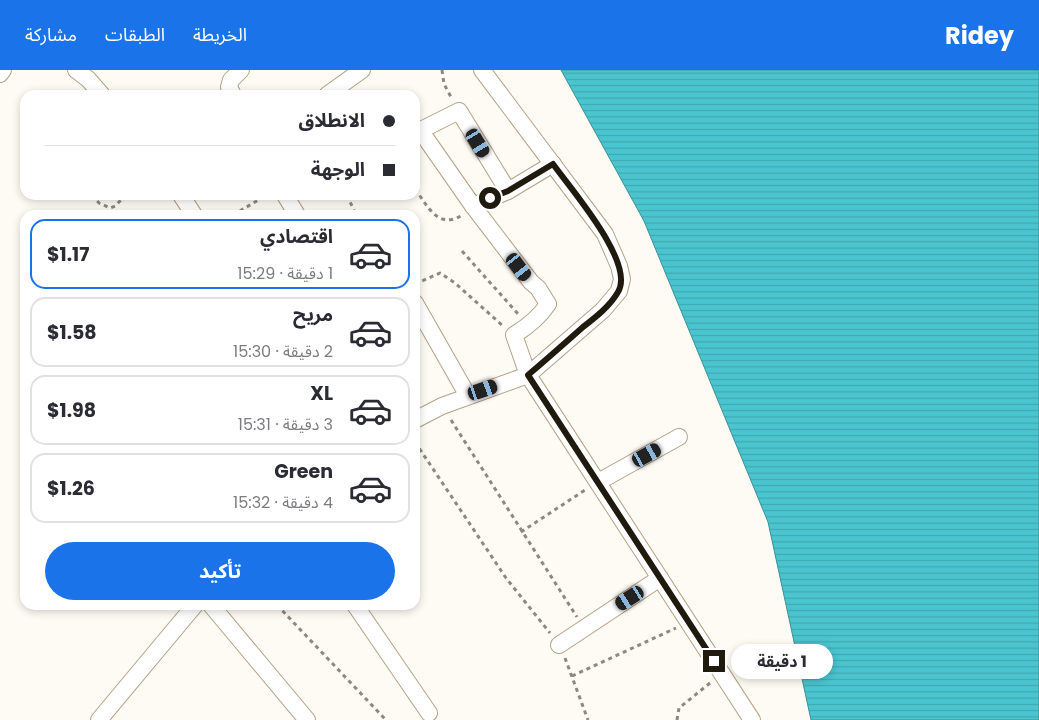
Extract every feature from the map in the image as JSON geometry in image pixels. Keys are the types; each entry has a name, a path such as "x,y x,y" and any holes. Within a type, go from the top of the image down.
{"street":[{"path":"0,74 3,70"},
{"path":"76,70 88,79 98,90"},
{"path":"230,90 229,87 231,80 241,70"},
{"path":"334,90 362,70"},
{"path":"420,417 442,406 528,375 603,310 619,291 622,279 619,266 604,234 482,70"},
{"path":"420,131 459,111 508,191"},
{"path":"420,135 531,282 538,288 548,304 528,326 514,335 528,375 752,720"},
{"path":"473,206 508,191 553,164"},
{"path":"420,312 468,396"},
{"path":"598,482 679,437"},
{"path":"559,644 660,578"},
{"path":"99,720 191,610"},
{"path":"215,610 307,720"},
{"path":"358,610 429,713"}],"path":[{"path":"442,70 444,84 459,111"},
{"path":"420,195 436,216 442,220 451,221 473,206"},
{"path":"96,200 110,208 121,200"},
{"path":"242,210 258,200"},
{"path":"462,251 528,326"},
{"path":"420,282 440,273 455,283 514,335"},
{"path":"442,406 584,628"},
{"path":"420,449 506,578 559,644"},
{"path":"521,532 598,482"},
{"path":"283,610 385,719"},
{"path":"588,720 572,676 689,622"},
{"path":"677,720 679,708 723,674"}],"water":[{"path":"561,70 1039,70 1039,720 811,720 768,522 644,221"}],"route":[{"path":"490,198 508,191 553,164 604,234 612,250 622,279 619,291 603,310 528,375 714,661"}]}
